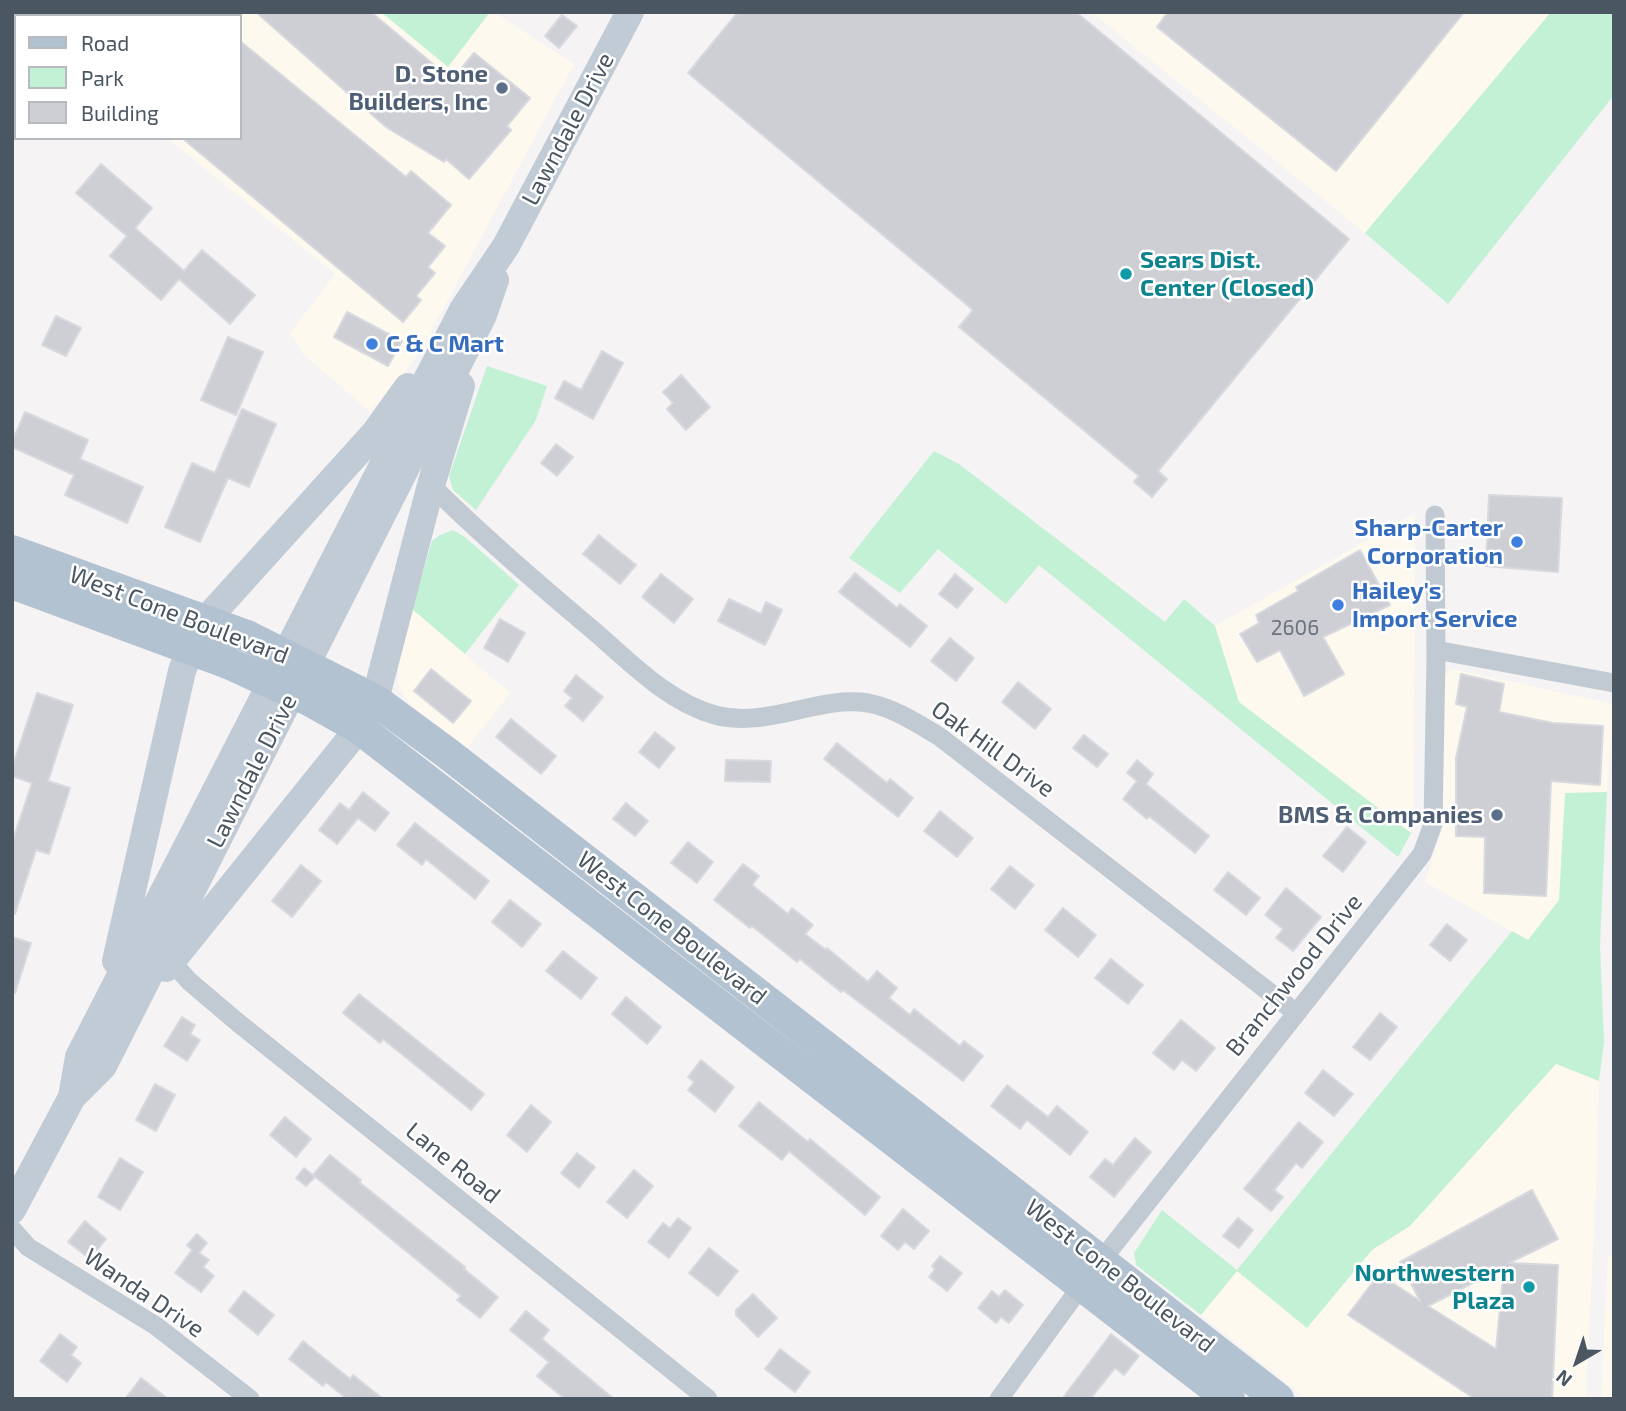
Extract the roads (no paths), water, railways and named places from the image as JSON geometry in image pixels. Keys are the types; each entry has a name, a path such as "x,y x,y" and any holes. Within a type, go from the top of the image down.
{"main road":[{"name":"Lawndale Drive","path":"12,1210 72,1097 79,1056 119,1007 506,246 630,12"},
{"path":"119,1007 171,961 359,728 375,700 473,312"},
{"path":"119,1007 182,671 190,650 205,621 375,433 473,312"},
{"name":"West Cone Boulevard","path":"12,551 247,636 375,700 468,769 1092,1273 1229,1399"},
{"name":"West Cone Boulevard","path":"12,583 228,663 311,701 359,728 1092,1273 1273,1397"}],"street":[{"name":"Oak Hill Drive","path":"431,485 502,554 667,691 715,715 733,718 780,716 838,703 865,703 887,707 940,737 1295,1012"},
{"name":"Branchwood Drive","path":"999,1399 1092,1273 1422,854 1433,824 1435,515"},
{"path":"1436,650 1614,683"},
{"name":"Lane Road","path":"171,961 188,981 236,1021 708,1399"},
{"name":"Wanda Drive","path":"12,1228 28,1247 156,1326 250,1399"}],"place":[{"name":"D. Stone Builders, Inc","path":"502,88"},
{"name":"Sears Dist. Center (Closed)","path":"1126,274"},
{"name":"C & C Mart","path":"372,344"},
{"name":"Sharp-Carter Corporation","path":"1517,542"},
{"name":"Hailey's Import Service","path":"1338,605"},
{"name":"BMS & Companies","path":"1497,815"},
{"name":"Northwestern Plaza","path":"1529,1287"}]}
